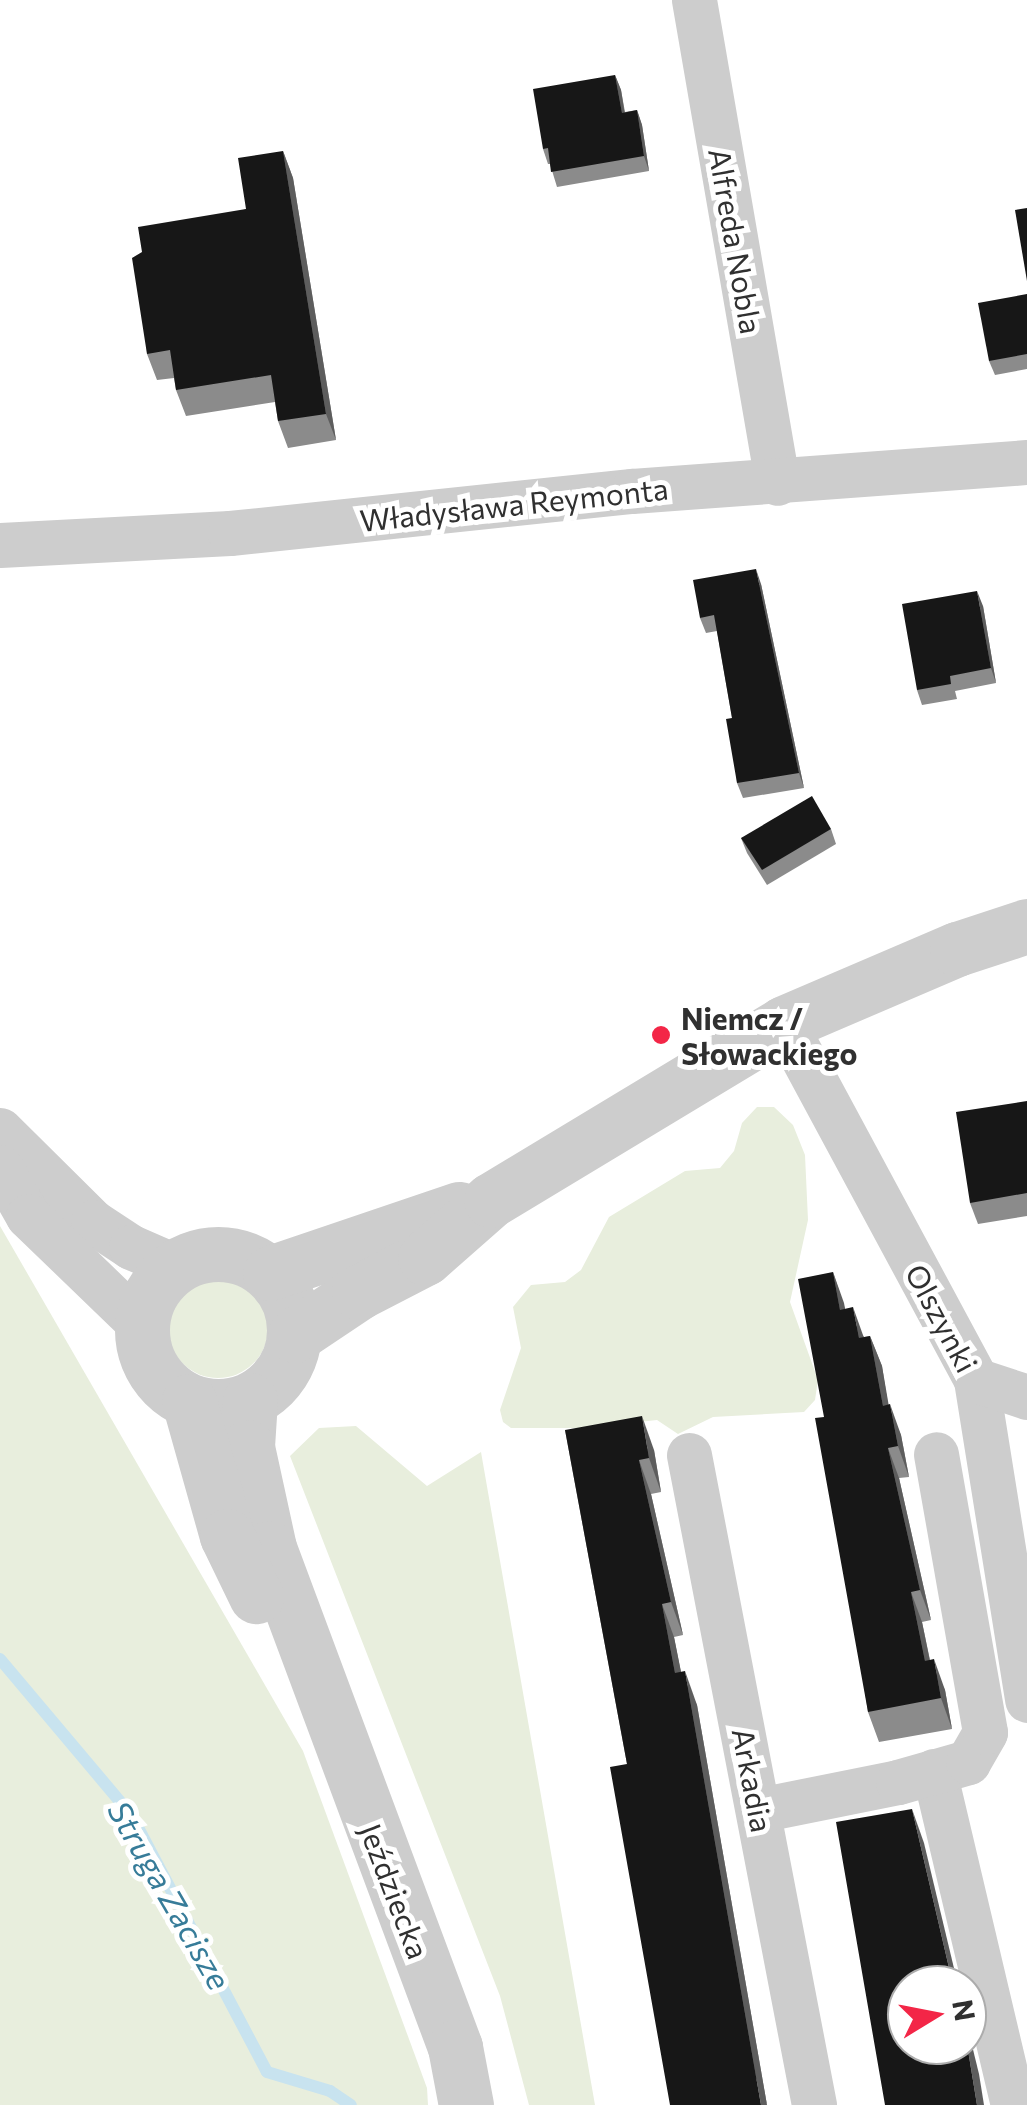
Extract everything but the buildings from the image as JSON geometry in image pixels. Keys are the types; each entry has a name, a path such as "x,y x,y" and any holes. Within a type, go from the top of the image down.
{"street":[{"name":"Alfreda Nobla","path":"694,0 778,482"},
{"name":"Władysława Reymonta","path":"0,545 230,533 632,491 1027,462"},
{"path":"295,1334 359,1292 425,1258 491,1200 784,1023 920,963 1027,926"},
{"name":"Olszynki","path":"784,1023 976,1380 1027,1700"},
{"path":"0,1130 93,1222 131,1247 175,1266"},
{"path":"0,1167 28,1216 141,1325"},
{"path":"270,1273 491,1200"},
{"path":"224,1253 248,1259 270,1273 292,1310 295,1334 289,1360 274,1382 250,1400 217,1407 189,1401 156,1375 143,1348 141,1325 148,1296 175,1266 196,1256 224,1253"},
{"path":"976,1380 1027,1397"},
{"name":"Jeździecka","path":"250,1400 246,1422 255,1491 269,1548 300,1626 315,1680 455,2047 466,2105"},
{"name":"Jeździecka","path":"189,1401 226,1536 261,1606 315,1680"},
{"path":"759,1810 968,1762 985,1732 936,1454"},
{"name":"Arkadia","path":"689,1455 814,2105"},
{"path":"934,1771 1013,2105"}],"green space":[{"path":"757,1107 774,1107 793,1125 805,1155 808,1220 790,1302 818,1380 815,1400 804,1412 713,1417 678,1434 657,1420 584,1428 511,1428 503,1422 500,1410 521,1348 513,1307 531,1285 565,1282 581,1270 609,1217 685,1171 720,1168 734,1151 742,1123"},
{"path":"0,1226 303,1751 427,2088 428,2105 0,2105"},
{"path":"218,1278 246,1286 260,1300 268,1328 260,1356 246,1370 218,1378 190,1370 176,1356 168,1328 176,1300 190,1286"},
{"path":"356,1426 427,1486 481,1452 595,2105 529,2105 500,1996 290,1456 319,1428"}],"waterway":[{"name":"Struga Zacisze","path":"0,1659 132,1816 267,2072 330,2091 351,2105"}],"place":[{"name":"Niemcz / Słowackiego","path":"661,1035"}]}
